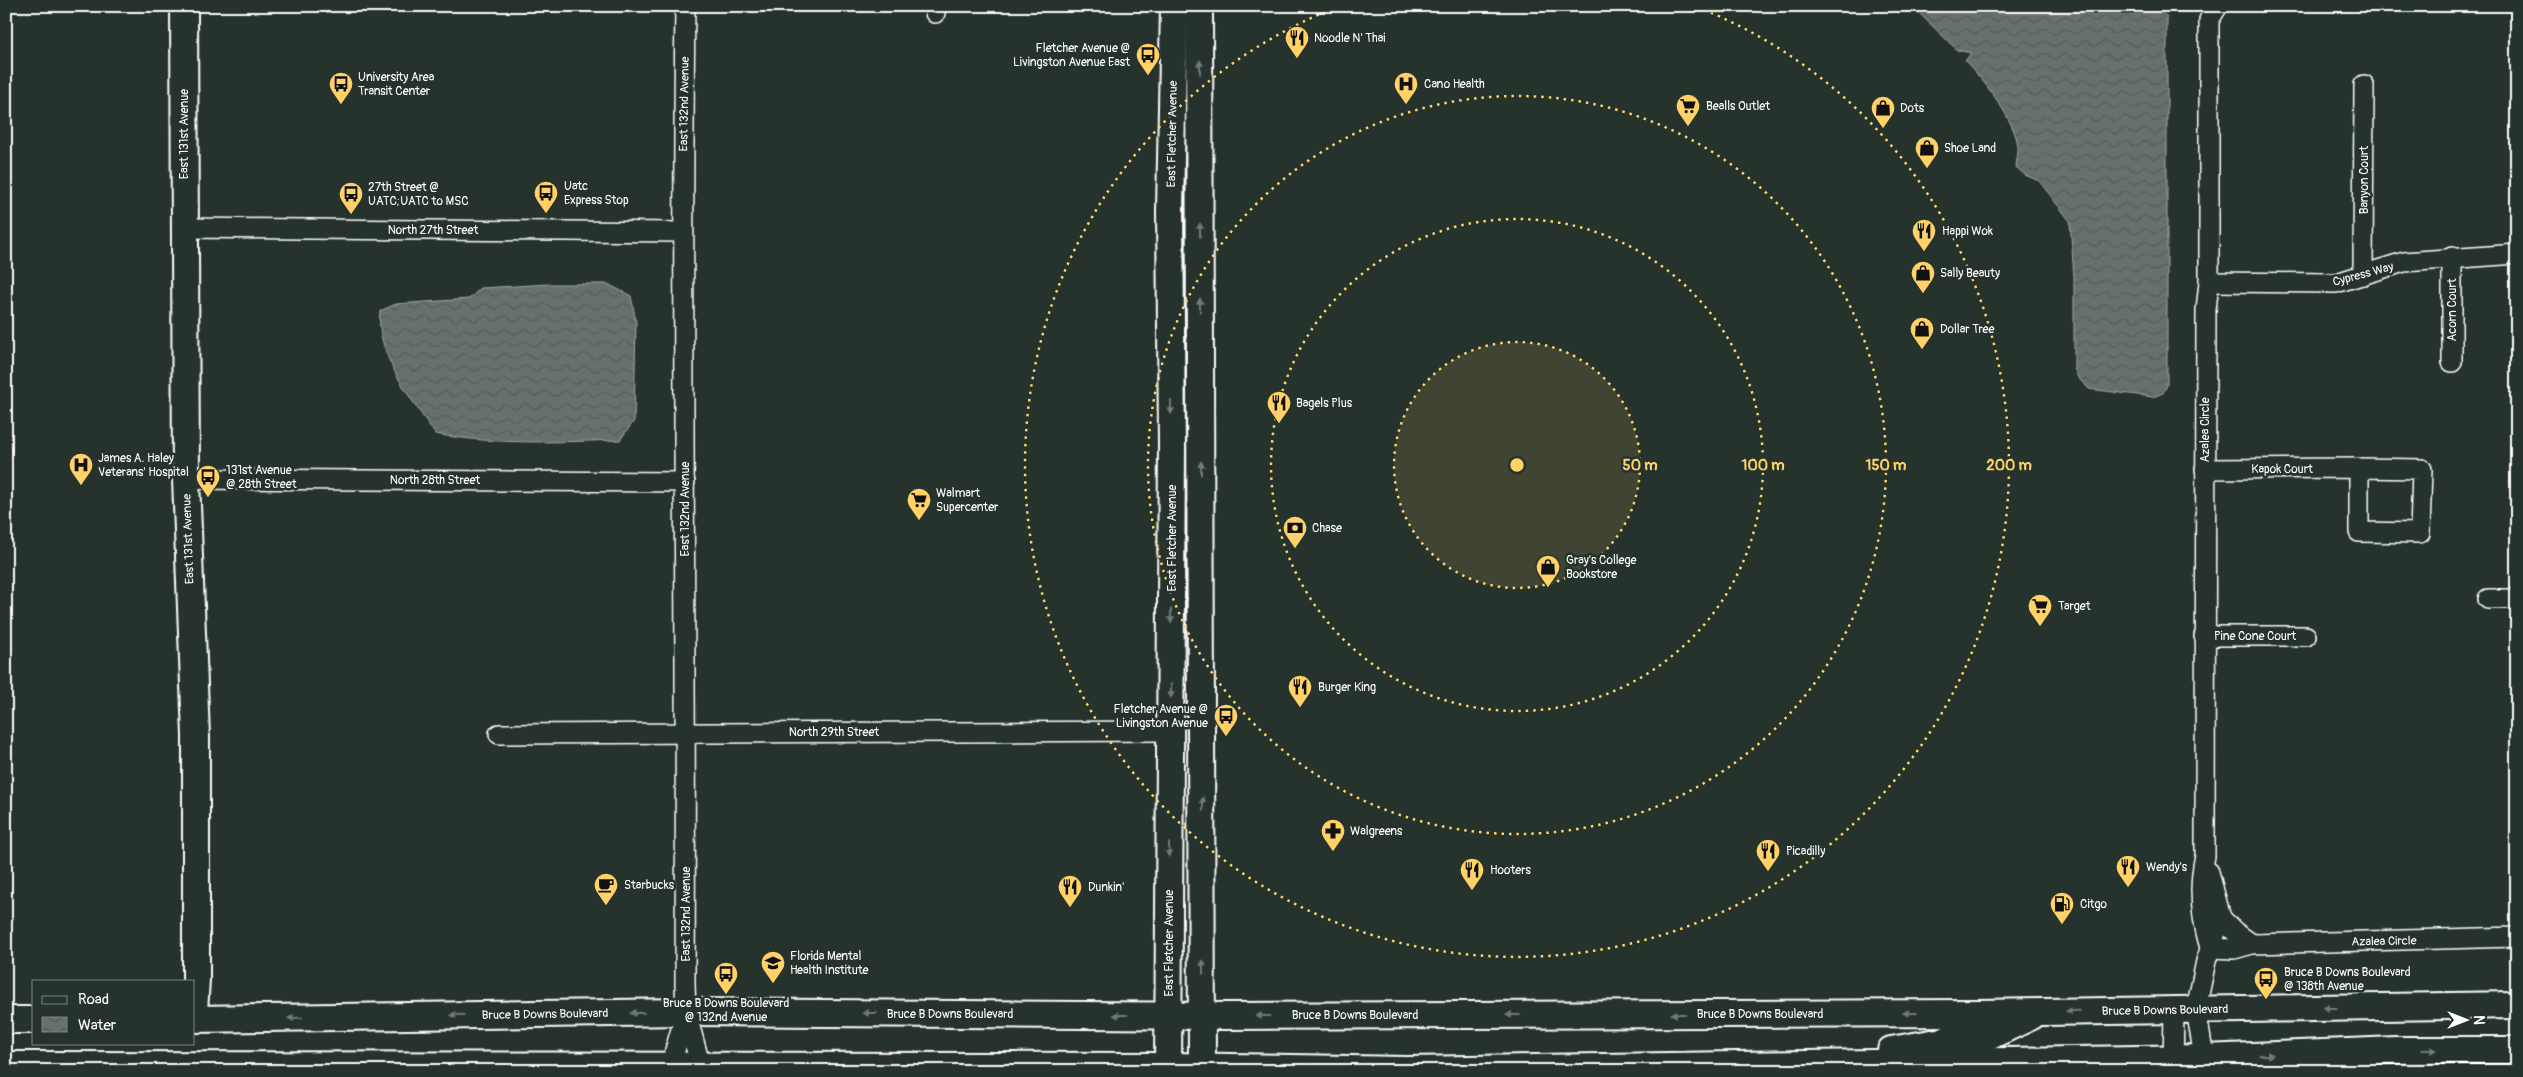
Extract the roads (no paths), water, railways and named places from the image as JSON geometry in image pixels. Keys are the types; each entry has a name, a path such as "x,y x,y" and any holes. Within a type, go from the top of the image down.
{"main road":[{"name":"East 131st Avenue","path":"184,6 186,479 196,736 195,996"},
{"name":"East Fletcher Avenue","path":"1168,1068 1172,445 1170,210 1174,6"},
{"path":"1200,6 1203,1069"},
{"path":"1172,445 1186,493 1185,561 1202,622"},
{"name":"Bruce B Downs Boulevard","path":"195,1019 686,1012 1204,1016 1978,1013 2517,1005"},
{"path":"1959,1062 1982,1040 2041,1012"},
{"path":"1819,1064 1943,1040 1963,1031 1978,1013"},
{"path":"6,1020 32,1020"},
{"path":"6,1065 190,1060 669,1068 1407,1070 1768,1068 1819,1064 1959,1062 2204,1064 2396,1050 2517,1050"}],"street":[{"name":"East 132nd Avenue","path":"685,6 682,232 685,482 686,1012"},
{"name":"Azalea Circle","path":"2218,6 2209,20 2209,282 2206,310 2205,856 2202,869 2202,922 2210,948 2234,949 2252,944 2517,937"},
{"name":"Banyon Court","path":"2363,275 2364,85"},
{"name":"North 27th Street","path":"184,228 682,232"},
{"name":"Cypress Way","path":"2209,282 2336,283 2404,262 2452,257 2517,254"},
{"name":"Acorn Court","path":"2452,257 2452,362"},
{"name":"Kapok Court","path":"2205,469 2359,468 2422,469 2420,533 2359,532 2359,468"},
{"name":"North 28th Street","path":"186,479 685,482"},
{"path":"2488,600 2517,599"},
{"name":"Pine Cone Court","path":"2204,636 2306,636"},
{"name":"North 29th Street","path":"499,734 1170,731"},
{"name":"Azalea Circle","path":"2205,856 2221,918"},
{"path":"2173,1064 2185,1009 2221,918 2235,932 2252,944"},
{"path":"2185,1009 2204,1064"},
{"path":"686,1012 702,1068"},
{"path":"669,1068 686,1012"}],"water":[{"path":"2153,6 2167,17 2167,385 2163,393 2153,397 2089,389 2078,378 2074,368 2074,277 2070,221 2039,181 2025,175 2016,167 2018,147 2016,137 1998,101 1981,78 1965,61 1971,53 1957,50 1915,9"},
{"path":"549,284 608,284 631,296 636,322 634,421 620,440 504,441 435,434 406,391 389,360 383,344 380,311 396,304 469,299 481,288"}],"place":[{"name":"Noodle N' Thai","path":"1297,59"},
{"name":"Fletcher Avenue @ Livingston Avenue East","path":"1148,76"},
{"name":"University Area Transit Center","path":"341,105"},
{"name":"Cano Health","path":"1406,105"},
{"name":"Bealls Outlet","path":"1688,127"},
{"name":"Dots","path":"1883,129"},
{"name":"Shoe Land","path":"1927,169"},
{"name":"Uatc Express Stop","path":"546,214"},
{"name":"27th Street @ UATC;UATC to MSC","path":"351,215"},
{"name":"Happi Wok","path":"1924,252"},
{"name":"Sally Beauty","path":"1923,294"},
{"name":"Dollar Tree","path":"1922,350"},
{"name":"Bagels Plus","path":"1279,424"},
{"name":"James A. Haley Veterans' Hospital","path":"81,486"},
{"name":"131st Avenue @ 28th Street","path":"208,498"},
{"name":"Walmart Supercenter","path":"919,521"},
{"name":"Chase","path":"1295,549"},
{"name":"Gray's College Bookstore","path":"1548,588"},
{"name":"Target","path":"2040,627"},
{"name":"Burger King","path":"1300,708"},
{"name":"Fletcher Avenue @ Livingston Avenue","path":"1226,737"},
{"name":"Walgreens","path":"1333,852"},
{"name":"Picadilly","path":"1768,872"},
{"name":"Wendy's","path":"2128,888"},
{"name":"Hooters","path":"1472,891"},
{"name":"Starbucks","path":"606,906"},
{"name":"Dunkin'","path":"1070,908"},
{"name":"Citgo","path":"2062,925"},
{"name":"Florida Mental Health Institute","path":"773,984"},
{"name":"Bruce B Downs Boulevard @ 132nd Avenue","path":"726,995"},
{"name":"Bruce B Downs Boulevard @ 138th Avenue","path":"2266,1000"}]}
